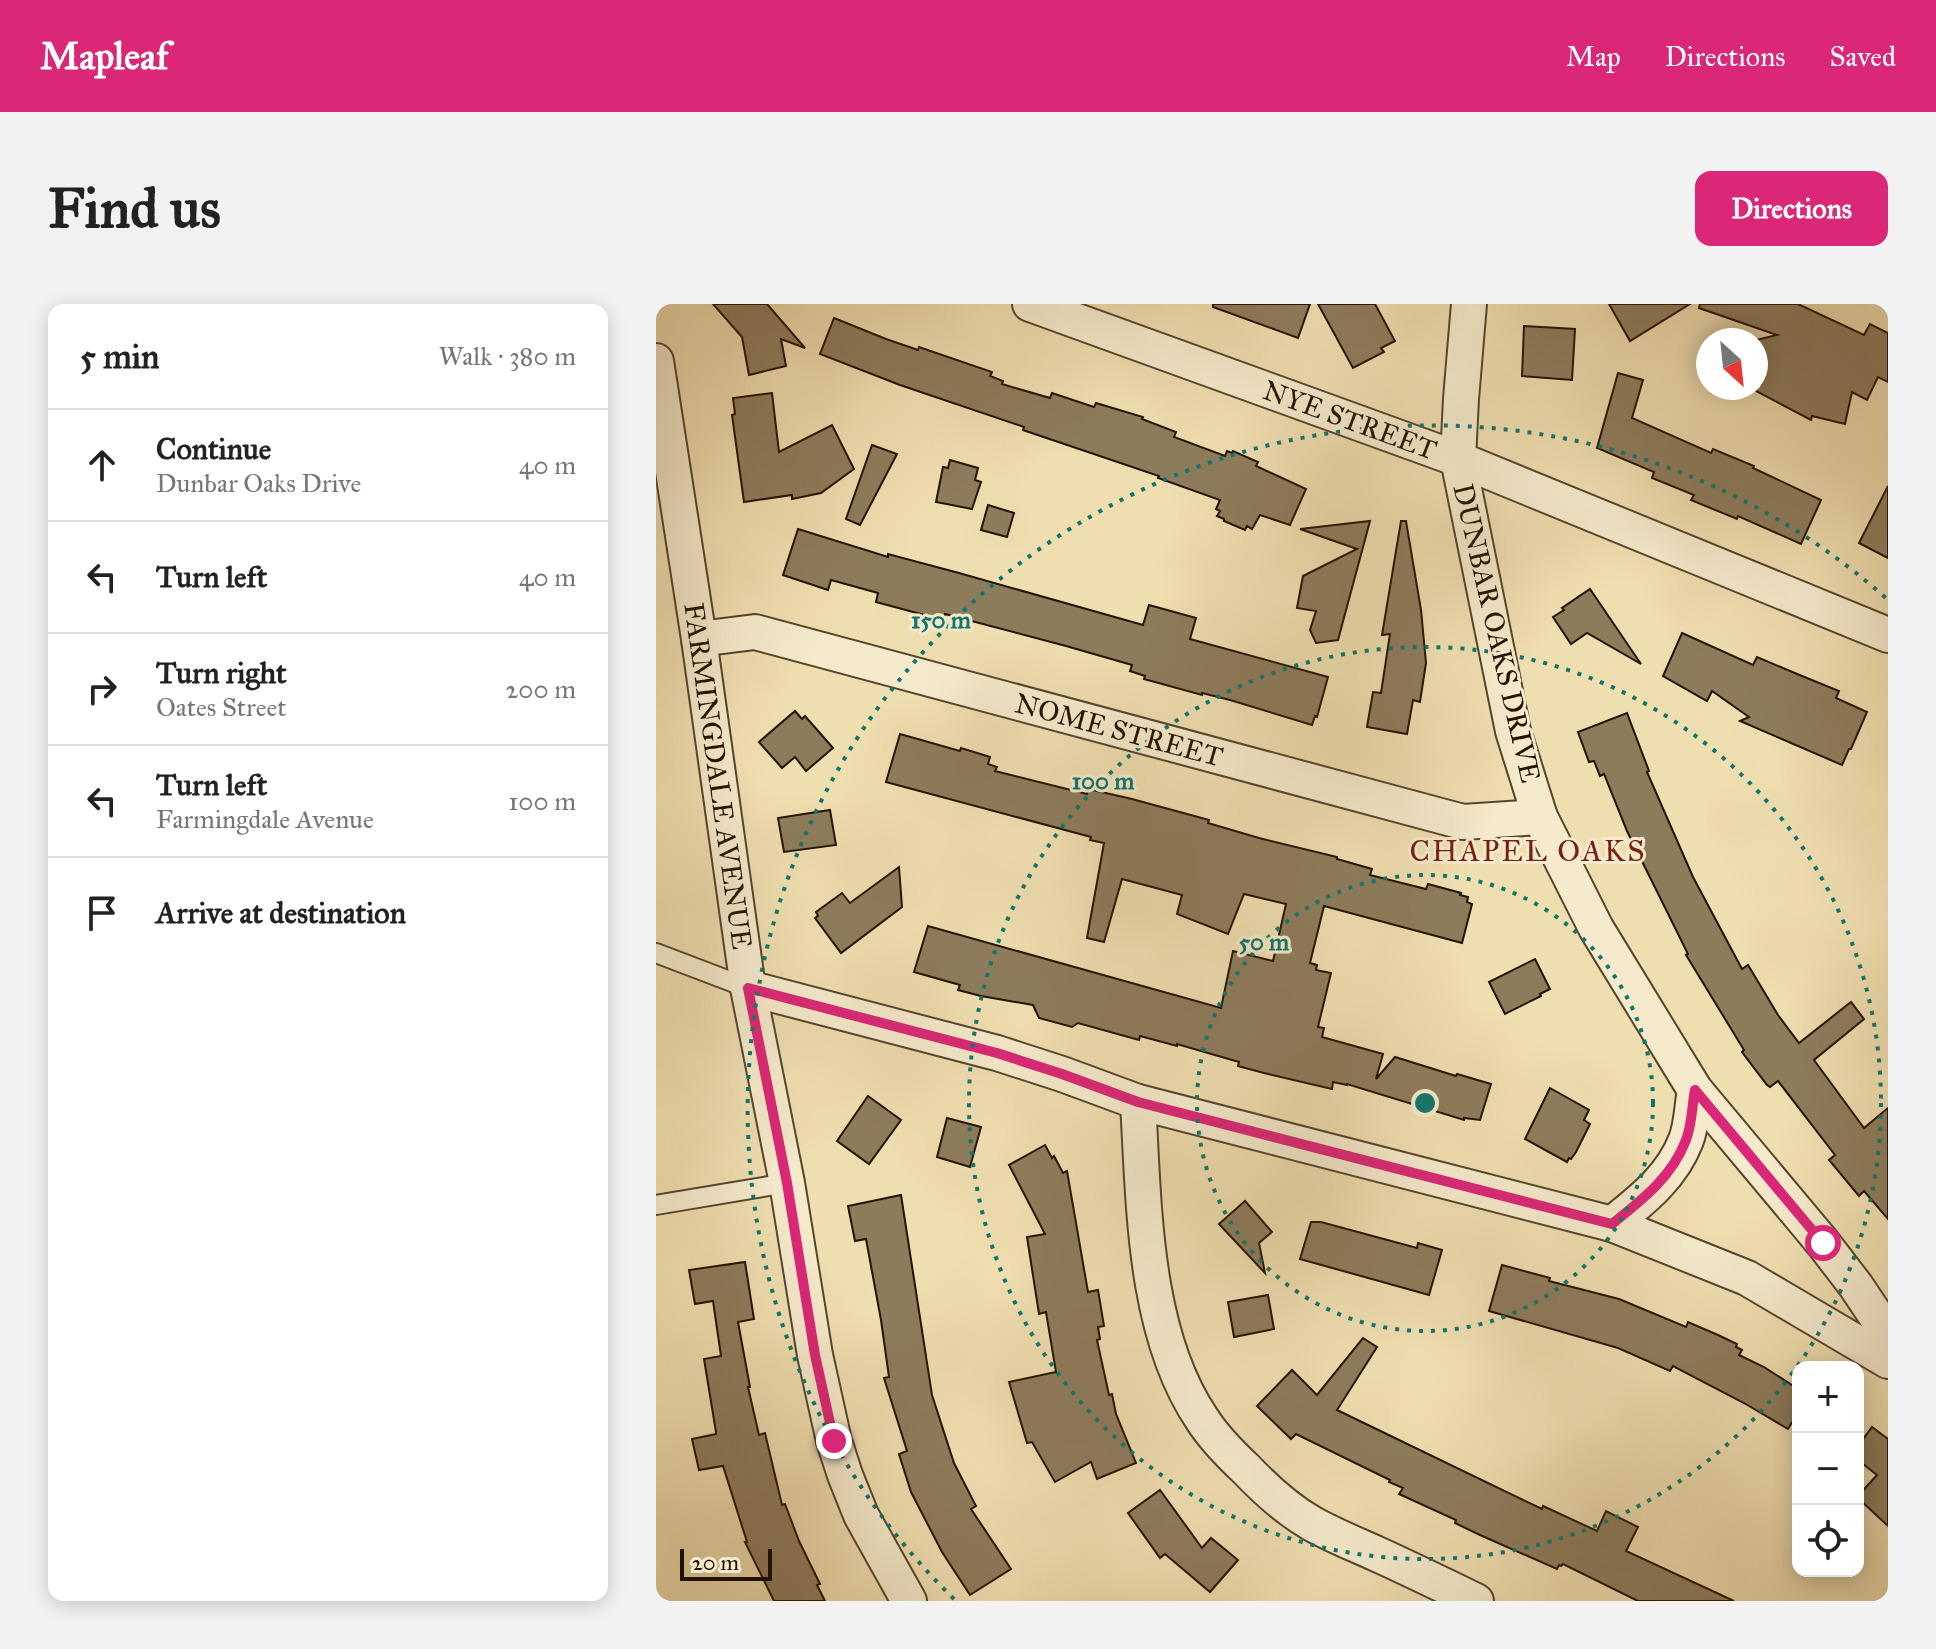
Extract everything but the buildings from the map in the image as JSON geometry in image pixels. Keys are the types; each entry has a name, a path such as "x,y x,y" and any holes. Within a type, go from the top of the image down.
{"street":[{"name":"NYE STREET","path":"1030,304 1458,459 1888,635"},
{"name":"DUNBAR OAKS DRIVE","path":"1469,304 1458,459 1513,731 1540,817 1596,928 1695,1090 1823,1243 1888,1334"},
{"name":"FARMINGDALE AVENUE","path":"656,361 748,988 787,1183 815,1355 834,1441 861,1515 909,1601"},
{"name":"NOME STREET","path":"699,639 755,632 1463,822 1540,817"},
{"path":"748,988 997,1053 1138,1102 1612,1224 1747,1278 1888,1361"},
{"path":"1612,1224 1668,1175 1687,1138 1695,1090"},
{"path":"1138,1102 1143,1193 1159,1316 1177,1371 1202,1420 1256,1480 1310,1522 1476,1601"}],"lane":[{"path":"656,953 748,988"},
{"path":"656,1205 787,1183"}],"district":[{"name":"CHAPEL OAKS","path":"1528,851"}],"route":[{"path":"834,1441 815,1355 787,1183 748,988 997,1053 1138,1102 1612,1224 1668,1175 1687,1138 1695,1090 1823,1243"}]}
